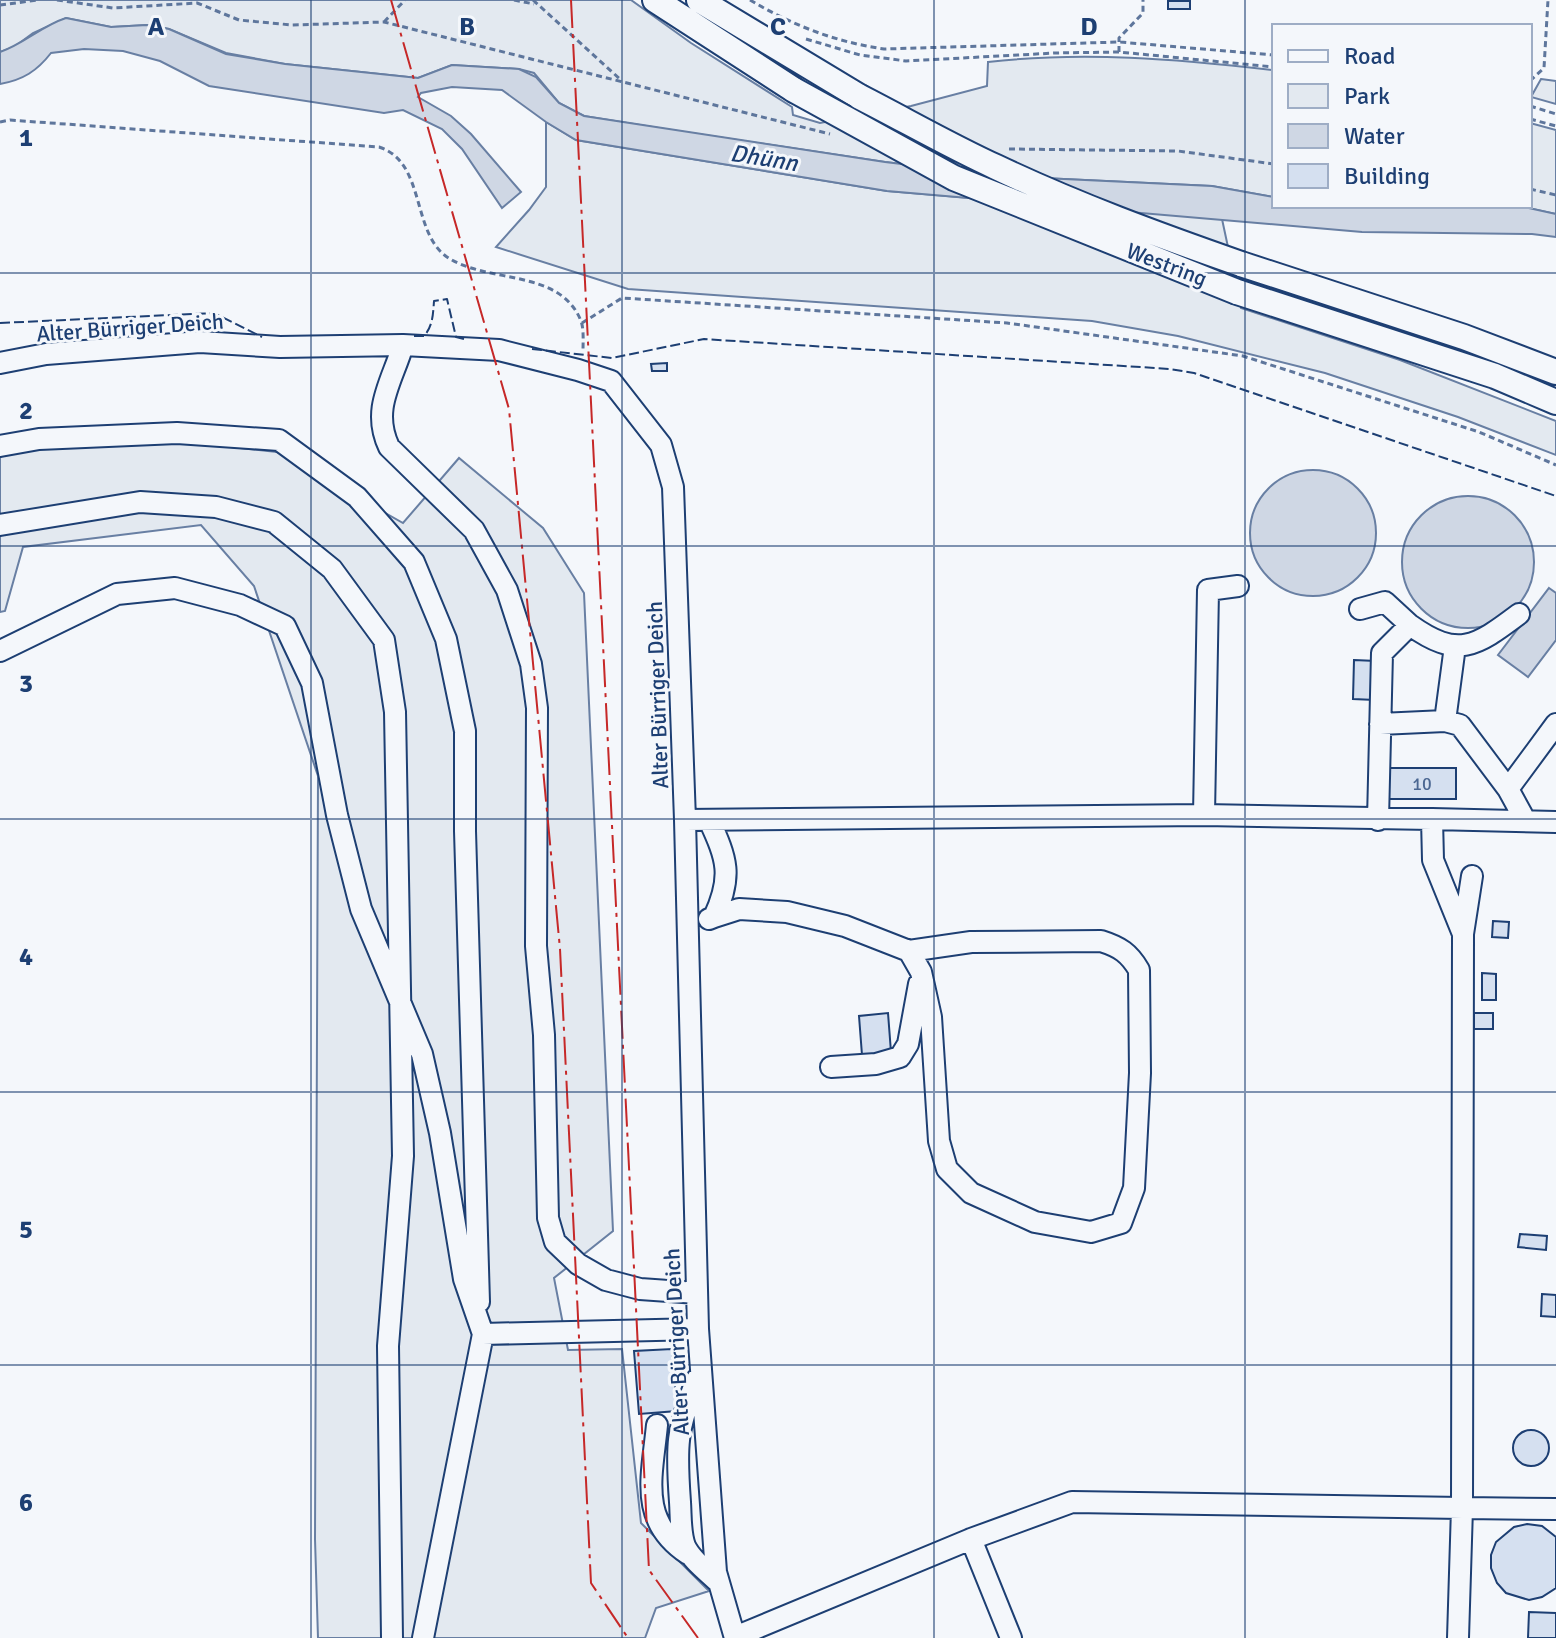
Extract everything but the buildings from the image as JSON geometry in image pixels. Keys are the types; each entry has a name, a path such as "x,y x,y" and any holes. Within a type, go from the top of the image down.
{"main road":[{"name":"Westring","path":"655,0 794,90 954,178 1237,292 1495,376 1556,402"},
{"name":"Westring","path":"699,0 860,97 993,166 1063,197 1139,228 1464,337 1556,372"}],"lane":[{"name":"Alter Bürriger Deich","path":"0,363 46,354 200,342 280,347 403,345 499,350 611,381 661,445 673,487 700,1371 716,1572 735,1638"},
{"path":"403,345 380,410 381,430 389,447 474,530 507,590 531,664 537,708 536,946 544,1035 548,1218 555,1242 578,1264 606,1280 640,1289 697,1293"},
{"path":"0,446 39,439 177,433 279,440 357,497 414,562 446,639 465,731 465,831 481,1325 423,1638"},
{"path":"0,525 140,502 216,507 274,522 332,569 384,640 395,712 403,1156 388,1346 392,1638"},
{"path":"1204,815 1208,590 1238,586"},
{"path":"0,651 117,594 175,588 240,605 285,626 312,683 337,815 361,909 422,1054 440,1133 464,1279 481,1325"},
{"path":"1360,609 1385,602 1431,640 1455,646 1485,638 1519,614"},
{"path":"1378,820 1382,653 1410,625"},
{"path":"1445,721 1455,646"},
{"path":"1380,724 1445,721 1460,725 1508,789 1525,820"},
{"path":"1508,789 1556,724"},
{"path":"685,820 1204,815 1556,822"},
{"path":"1432,819 1433,860 1463,934"},
{"path":"709,820 720,843 727,870 725,894 714,917"},
{"path":"1458,1638 1462,1508 1463,934 1472,876"},
{"path":"688,927 739,909 787,912 845,926 909,951 971,942 1101,941 1119,947 1131,957 1139,970 1140,1073 1134,1188 1121,1223 1091,1232 1035,1222 971,1193 947,1169 939,1141 931,1017 921,972 909,951"},
{"path":"831,1067 876,1064 900,1057 908,1044 921,972"},
{"path":"481,1325 698,1329"},
{"path":"692,1557 684,1544 676,1452 684,1410 700,1371"},
{"path":"657,1425 652,1509 660,1528 674,1545 692,1557 719,1583"},
{"path":"735,1638 971,1539 1072,1502 1556,1509"},
{"path":"971,1539 1011,1638"}],"path":[{"path":"0,5 38,0"},
{"path":"57,0 113,8 196,1 239,20 292,25 384,22 822,134 837,135"},
{"path":"384,22 405,0"},
{"path":"514,0 538,5"},
{"path":"533,0 623,82"},
{"path":"750,0 816,33 884,49 1119,42 1272,55"},
{"path":"1119,52 1119,42 1128,27 1143,13 1143,0"},
{"path":"1532,79 1544,68 1548,0"},
{"path":"804,38 860,55 906,61 1119,52 1272,67"},
{"path":"1532,107 1556,114"},
{"path":"0,122 10,120 210,134 379,147 393,151 403,163 433,240 445,255 468,267 553,290 570,302 582,323 583,353"},
{"path":"1532,120 1556,126"},
{"path":"1005,149 1178,151 1272,164"},
{"path":"1532,189 1556,195"},
{"path":"582,323 622,298 1007,323 1243,356 1479,432 1556,465"}],"green space":[{"path":"0,0 631,0 691,43 792,107 793,115 820,123 911,106 987,86 988,62 1095,57 1272,70 1272,197 1212,186 1001,176 671,130 584,116 559,103 534,73 519,69 452,65 418,78 285,64 226,53 169,29 147,25 111,27 66,18 0,52"},
{"path":"1541,79 1556,81 1556,104 1532,95"},
{"path":"546,122 576,140 887,191 1222,219 1241,308 1400,360 1556,421 1556,455 1458,417 1325,373 1178,336 1092,321 628,289 496,247 546,187"},
{"path":"1532,124 1556,130 1556,214 1528,208 1532,208"},
{"path":"185,442 277,452 403,523 459,458 543,528 584,593 613,1231 554,1278 568,1350 622,1349 641,1523 709,1591 656,1608 645,1638 318,1638 315,1539 318,776 254,586 201,525 23,547 5,611 0,612 0,455 41,449"}],"water":[{"name":"Dhünn","path":"66,18 111,27 147,25 169,29 226,54 285,64 418,78 452,65 519,69 536,77 559,103 584,116 885,162 1001,176 1212,186 1272,197 1272,208 1528,208 1556,214 1556,237 1362,232 887,191 576,140 502,90 452,87 421,93 418,97 451,116 471,134 521,192 502,208 462,149 442,129 403,110 384,113 209,86 160,61 123,51 84,49 51,53 29,74 0,84 0,52"},
{"path":"1313,470 1337,475 1358,488 1371,509 1376,533 1371,557 1358,578 1337,591 1313,596 1289,591 1268,578 1255,557 1250,533 1255,509 1268,488 1289,475"},
{"path":"1468,496 1493,501 1514,516 1529,537 1534,562 1529,587 1514,608 1493,623 1468,628 1443,623 1422,608 1407,587 1402,562 1407,537 1422,516 1443,501"},
{"path":"1549,588 1556,593 1556,640 1528,677 1498,655"}],"fence":[{"path":"414,336 424,336 427,332 434,301 447,299 456,337 464,339"},
{"path":"0,323 214,313 262,337"},
{"path":"532,349 612,358 704,339 1170,369 1194,373 1556,496"}],"power":[{"path":"391,0 509,409 560,949 591,1583 628,1638"},
{"path":"571,0 649,1570 698,1638"}]}
